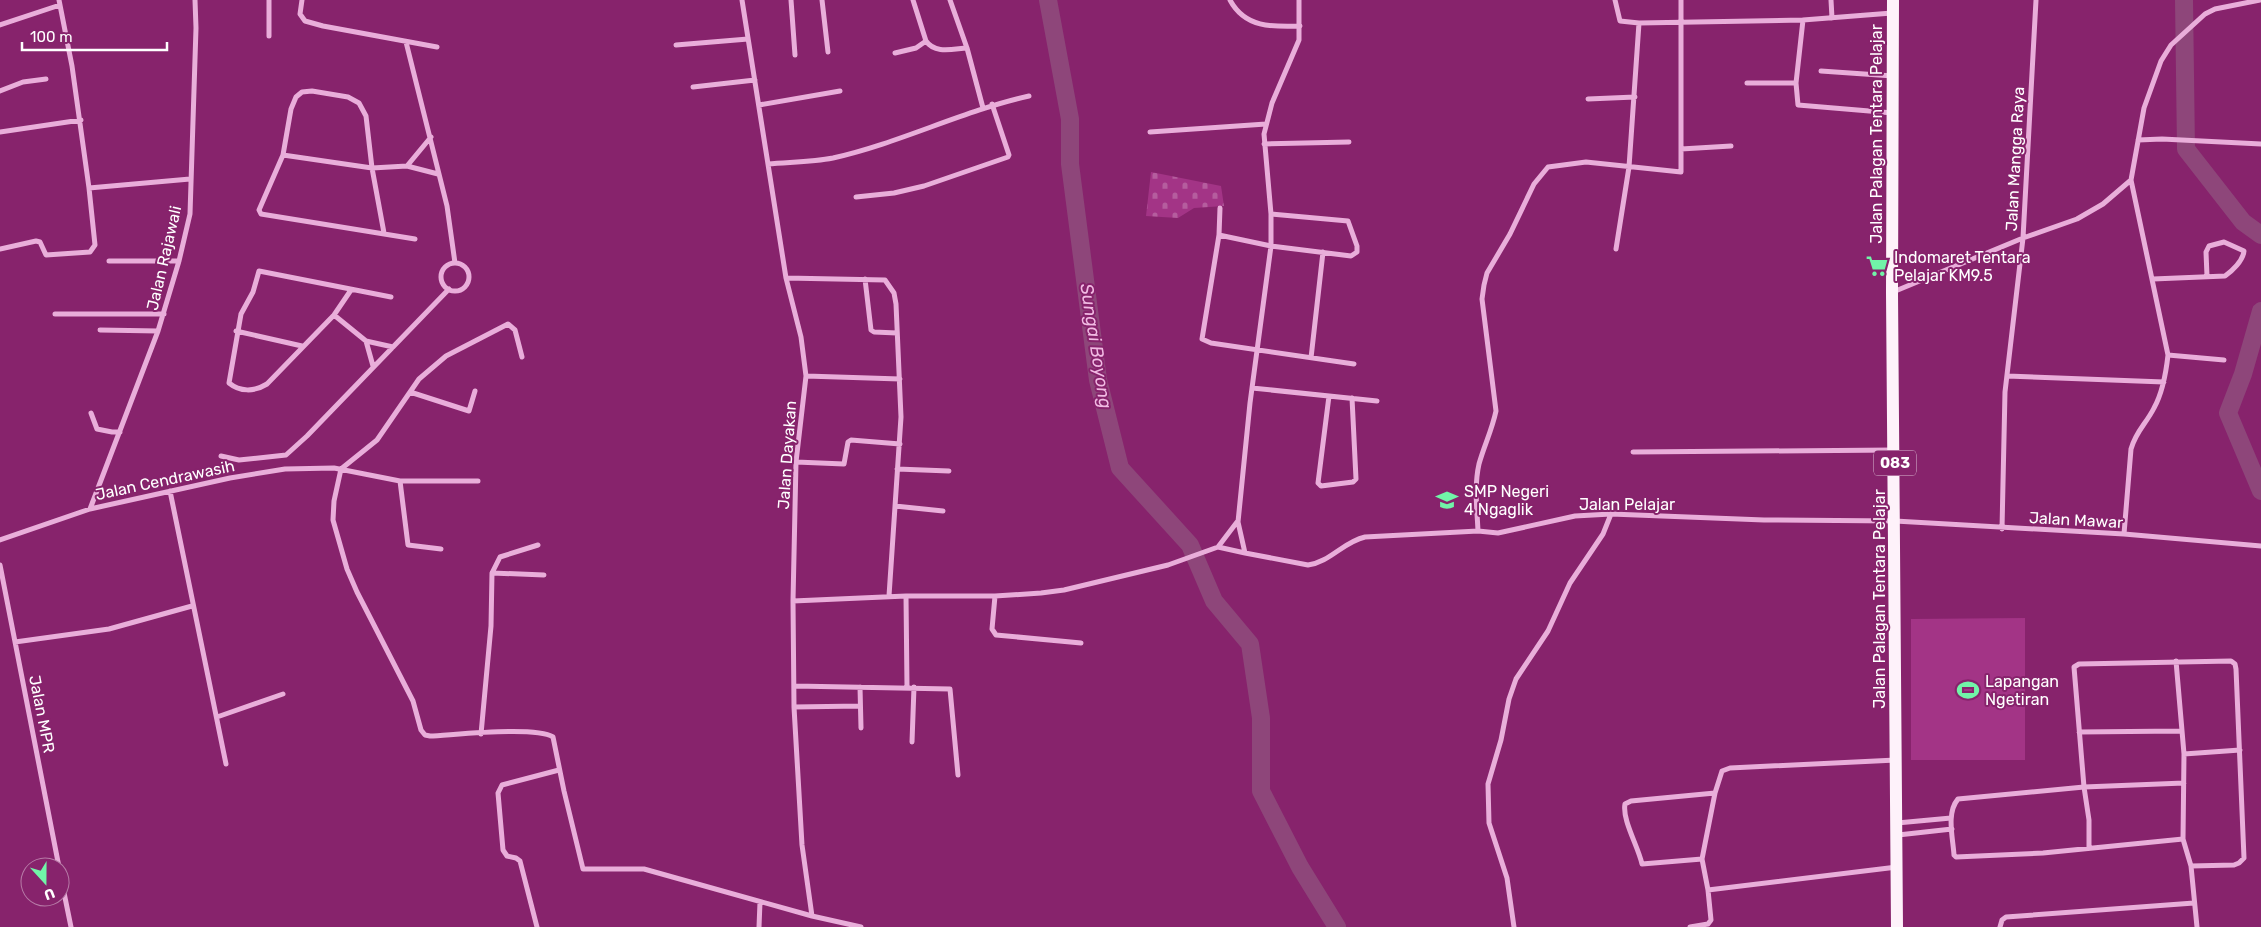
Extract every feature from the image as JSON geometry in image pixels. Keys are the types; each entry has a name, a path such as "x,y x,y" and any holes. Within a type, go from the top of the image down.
{"main road":[{"name":"Jalan Palagan Tentara Pelajar","path":"1893,0 1892,292 1897,927"}],"street":[{"name":"Jalan Rajawali","path":"90,509 164,314 180,261 190,214 196,28 195,0"},
{"path":"269,0 269,36"},
{"path":"302,0 300,14 305,21 406,42 437,46"},
{"name":"Jalan Dayakan","path":"742,0 786,278 801,337 806,376 796,462 793,601 794,707 802,845 812,916"},
{"path":"791,0 795,55"},
{"path":"822,0 828,52"},
{"path":"913,0 926,41 934,49 967,48"},
{"path":"950,0 967,48 982,108"},
{"path":"1230,0 1235,10 1256,24 1274,27 1300,26"},
{"path":"1245,553 1238,522 1252,388 1271,246 1271,214 1264,144 1266,124 1272,103 1298,40 1300,26 1299,0"},
{"path":"1615,0 1620,21 1639,23 1680,24 1803,20 1892,13"},
{"path":"1478,531 1476,484 1480,463 1496,411 1482,299 1487,273 1510,234 1534,184 1548,167 1586,162 1681,172 1681,0"},
{"path":"1831,0 1832,18"},
{"name":"Jalan Mangga Raya","path":"2002,529 2007,376 2023,238 2036,0"},
{"path":"2124,534 2131,449 2135,436 2154,409 2164,382 2168,355 2131,180 2144,108 2162,61 2171,45 2194,22 2215,9 2260,0"},
{"path":"0,25 60,3 81,120 94,245 90,252 46,255 40,242 36,241 0,249"},
{"path":"1803,20 1796,83 1796,102 1800,106 1894,114"},
{"path":"1616,249 1629,167 1639,23"},
{"path":"676,45 748,39"},
{"path":"894,53 916,48 926,41"},
{"path":"406,42 447,206 455,263"},
{"path":"1821,71 1894,76"},
{"path":"0,91 23,82 46,79"},
{"path":"692,88 755,80"},
{"path":"1747,83 1796,83"},
{"path":"384,233 372,168 366,116 359,103 354,98 312,91 302,92 296,97 284,155 259,210 261,214 415,239"},
{"path":"759,105 840,91"},
{"path":"768,164 832,158 885,143 992,104 1029,96"},
{"path":"1588,99 1634,97"},
{"path":"856,197 894,193 924,186 1008,156 1009,154 992,104"},
{"path":"0,132 81,120"},
{"path":"1150,132 1266,124"},
{"path":"407,166 431,137"},
{"path":"2138,140 2162,139 2261,144"},
{"path":"1264,144 1349,142"},
{"path":"1681,149 1731,146"},
{"path":"284,155 372,168 407,166 438,174"},
{"path":"89,188 190,179"},
{"path":"1892,292 2023,238 2077,219 2103,204 2131,180"},
{"path":"1220,208 1219,235 1202,339 1211,343 1354,364"},
{"path":"1219,235 1271,246 1351,256 1355,254 1358,246 1350,223 1271,214"},
{"path":"2153,279 2207,276 2218,278 2225,276 2244,255 2242,249 2224,242 2209,246 2206,252 2207,276"},
{"path":"1310,358 1323,252"},
{"path":"109,261 180,261"},
{"path":"455,263 464,266 468,273 468,280 464,287 457,290 449,289 443,284 441,277 443,269 455,263"},
{"path":"351,290 334,315 267,384 257,389 240,390 229,382 240,314 253,292 259,271 390,297"},
{"path":"786,278 885,280 889,283 896,304 901,417 889,596"},
{"path":"865,279 871,330 874,332 897,333"},
{"path":"222,456 239,460 286,455 307,436 449,289"},
{"path":"55,314 164,314"},
{"path":"334,315 366,340 393,346"},
{"path":"522,358 514,330 511,324 505,324 436,363 410,392 377,440 340,469 334,501 334,520 348,569 357,592 413,701 421,730 425,735 430,736 548,734 553,737 559,770 584,869 644,870 812,916 861,927"},
{"path":"100,330 158,331"},
{"path":"236,331 302,346"},
{"path":"366,340 373,366"},
{"path":"2168,355 2224,360"},
{"path":"806,376 900,379"},
{"path":"2007,376 2164,382"},
{"path":"1252,388 1377,401"},
{"path":"410,392 469,411 474,391"},
{"path":"1329,396 1318,483 1321,486 1353,482 1356,479 1352,398"},
{"path":"91,413 97,429 120,432"},
{"path":"796,462 844,464 848,442 851,440 900,444"},
{"path":"1633,452 1894,450"},
{"name":"Jalan Cendrawasih","path":"0,540 90,509 285,468 340,469 400,481 478,481"},
{"path":"897,469 949,471"},
{"path":"400,481 408,545 440,549"},
{"path":"170,491 192,606 226,764"},
{"path":"895,506 943,510"},
{"path":"1514,927 1507,878 1490,822 1488,784 1516,678 1548,630 1570,583 1603,534 1611,514"},
{"name":"Jalan Pelajar","path":"1218,547 1308,565 1317,564 1358,538 1478,531 1498,533 1575,516 1611,514 1764,520 1895,521"},
{"name":"Jalan Mawar","path":"1895,521 2002,529 2124,534 2259,546"},
{"path":"793,601 889,596 995,596 1064,590 1168,565 1218,547 1238,522"},
{"path":"481,734 491,626 492,573 500,557 538,546"},
{"name":"Jalan MPR","path":"0,565 57,857"},
{"path":"492,573 544,575"},
{"path":"906,596 907,687"},
{"path":"995,596 992,629 996,634 1081,643"},
{"path":"15,642 110,630 192,606"},
{"path":"2089,848 2089,820 2084,787 2074,670 2076,665 2226,660 2235,664 2244,858 2239,864 2234,865 2191,866"},
{"path":"2176,661 2180,731 2184,754 2183,839 2191,866 2197,927"},
{"path":"795,686 950,689 952,691 958,775"},
{"path":"860,687 861,728"},
{"path":"912,742 914,687"},
{"path":"217,717 282,694"},
{"path":"794,707 860,706"},
{"path":"2079,732 2180,731"},
{"path":"2184,754 2240,750"},
{"path":"1690,927 1708,924 1711,920 1702,859 1715,793 1722,771 1730,768 1896,760"},
{"path":"537,927 520,862 516,858 507,856 503,850 498,793 502,785 559,770"},
{"path":"2183,839 2089,848 1956,857 1954,855 1951,818 1954,804 1958,800 2084,787 2184,783"},
{"path":"1702,859 1642,864 1623,811 1625,804 1631,801 1715,793"},
{"path":"1897,829 1951,818"},
{"path":"1897,829 1952,828"},
{"path":"1708,890 1897,867"},
{"path":"759,927 760,902"},
{"path":"2000,927 2002,920 2006,917 2194,902"},
{"path":"66,907 70,927"}],"green space":[{"path":"1151,172 1221,186 1224,206 1194,208 1178,218 1146,216"},
{"name":"Lapangan Ngetiran","path":"2025,618 2025,760 1911,760 1911,619"}],"waterway":[{"name":"Sungai Boyong","path":"1048,0 1070,119 1070,164 1098,380 1120,468 1190,545 1214,601 1250,644 1261,718 1261,791 1300,867 1337,927"},
{"path":"2184,0 2186,149 2243,222 2261,235"},
{"path":"2261,311 2243,374 2228,413 2261,491"}],"place":[{"name":"Indomaret Tentara Pelajar KM9.5","path":"1877,266"},
{"name":"SMP Negeri 4 Ngaglik","path":"1447,500"},
{"name":"Lapangan Ngetiran","path":"1968,690"}]}
